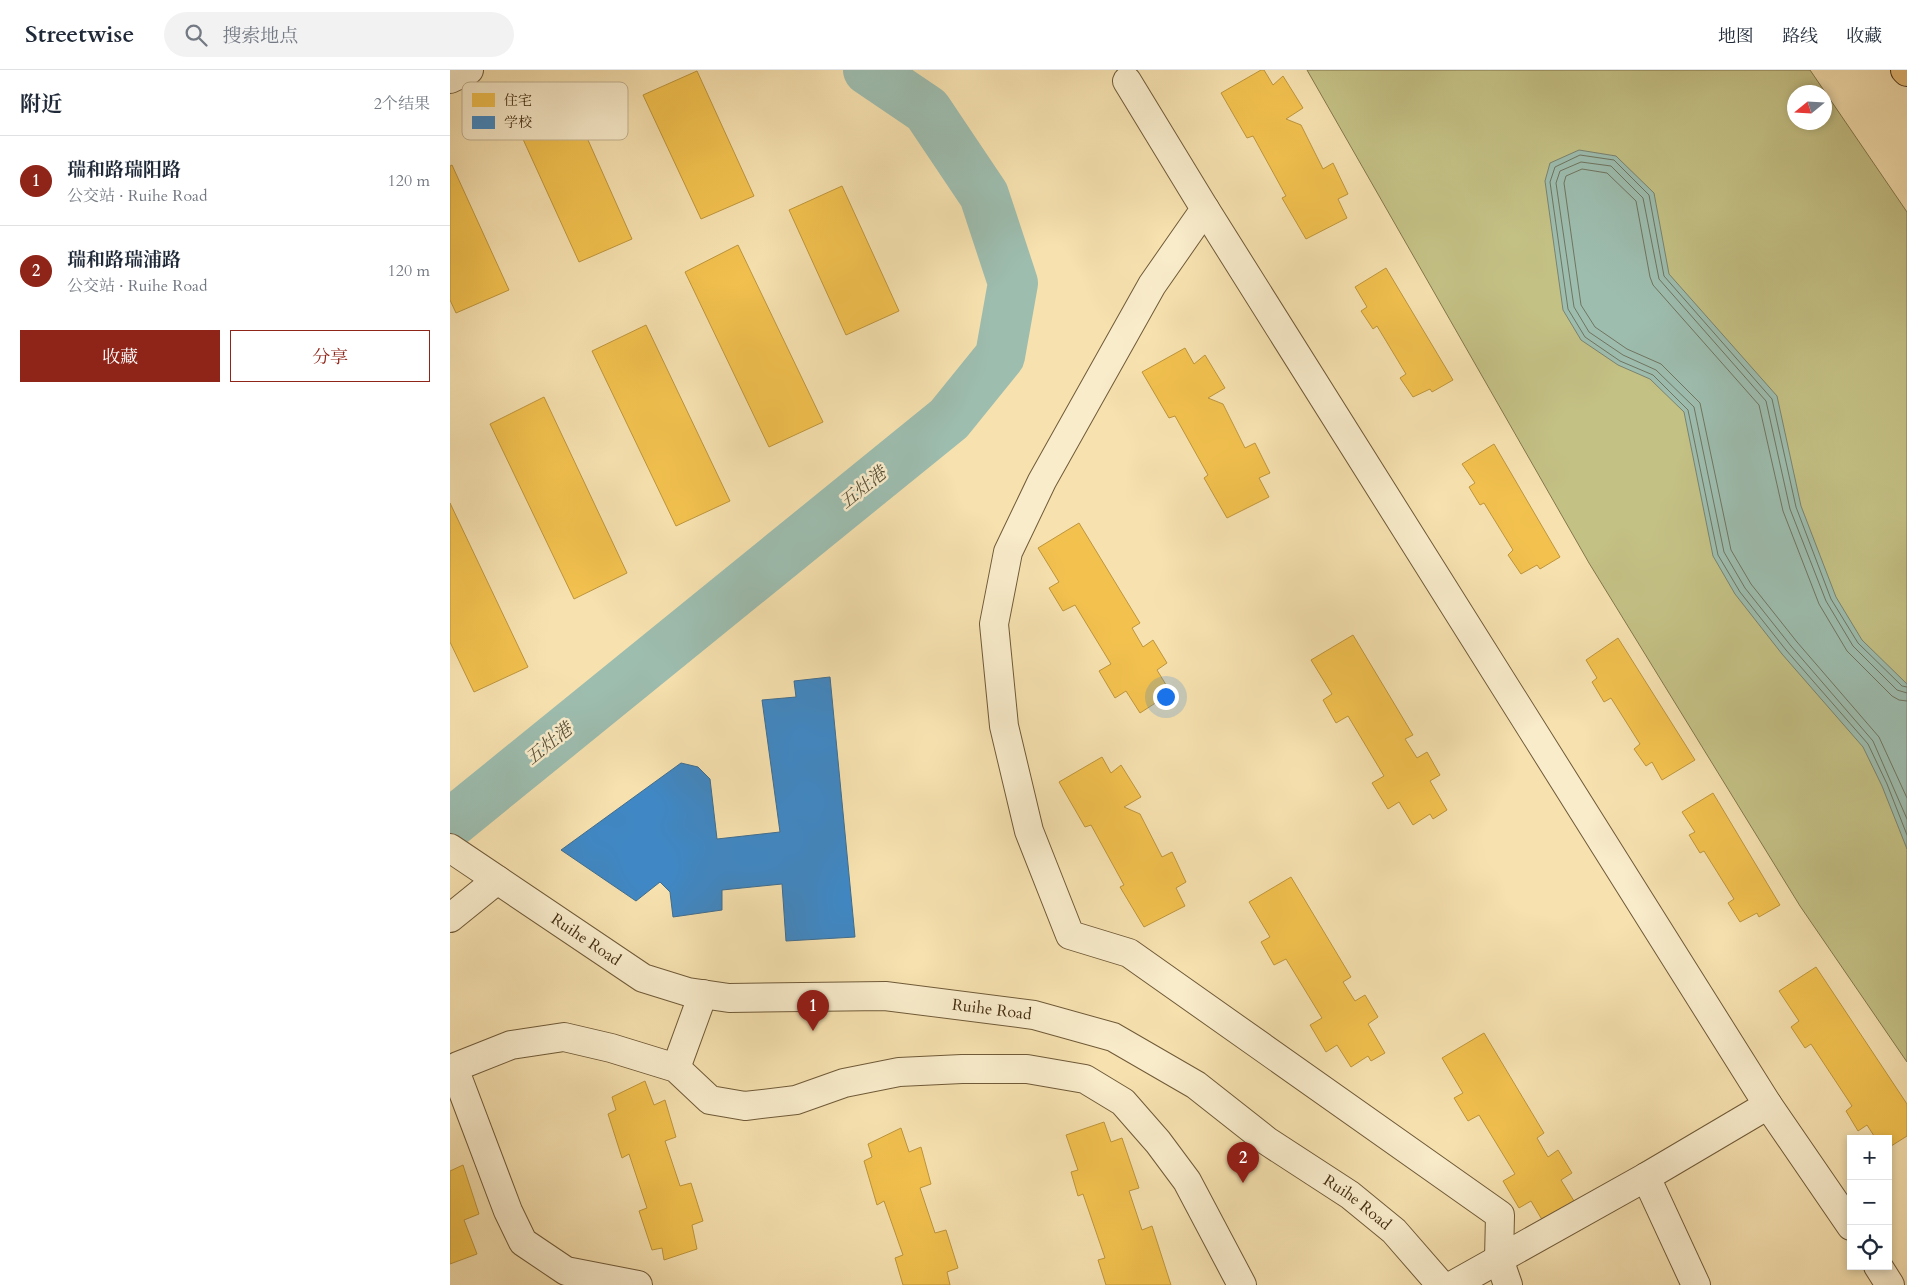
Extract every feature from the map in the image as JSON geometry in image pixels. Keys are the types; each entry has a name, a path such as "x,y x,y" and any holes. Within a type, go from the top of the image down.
{"street":[{"path":"450,79 469,70"},
{"path":"1127,81 1205,209 1768,1105 1850,1225"},
{"path":"1205,209 1152,285 1042,481 1008,552 994,624 1004,726 1029,831 1070,935 1129,953 1500,1215 1499,1259 1508,1285"},
{"name":"Ruihe Road","path":"450,848 643,978 688,992 729,998 885,996 1034,1015 1112,1037 1196,1084 1266,1141 1350,1195 1394,1231 1441,1285"},
{"path":"450,918 492,877"},
{"path":"676,1068 703,994"},
{"path":"638,1285 566,1271 523,1242 508,1211 457,1076 458,1066 510,1045 564,1037 611,1048 676,1068 710,1100 745,1106 796,1100 844,1084 899,1072 962,1069 1027,1069 1085,1079 1123,1102 1158,1142 1187,1181 1242,1285"},
{"path":"1453,1285 1646,1177 1768,1105"},
{"path":"1646,1177 1696,1285"},
{"path":"1881,1270 1890,1285"}],"shaded area":[{"path":"1307,70 1810,70 1820,85 1787,85 1787,130 1832,130 1832,102 1907,212 1907,1062 1800,906 1589,563"}],"water":[{"path":"1579,150 1616,156 1654,193 1669,274 1777,396 1801,506 1836,597 1862,640 1907,684 1907,849 1882,786 1863,747 1782,654 1735,594 1713,556 1684,412 1650,379 1618,365 1581,340 1563,310 1545,181 1550,163"}],"building: 住宅":[{"path":"1264,70 1273,85 1283,76 1303,108 1286,119 1301,125 1323,169 1333,163 1348,194 1338,199 1347,218 1306,239 1282,198 1286,196 1253,136 1247,138 1221,93"},
{"path":"697,71 754,196 701,219 643,95"},
{"path":"523,140 588,140 632,239 579,262"},
{"path":"452,165 509,290 456,313 450,300 450,166"},
{"path":"842,186 899,311 846,335 789,210"},
{"path":"738,245 823,422 769,447 685,272"},
{"path":"1386,268 1453,380 1432,392 1430,389 1413,397 1400,378 1406,374 1377,326 1373,329 1361,311 1367,307 1355,287"},
{"path":"646,325 730,501 676,526 592,351"},
{"path":"1185,348 1194,364 1205,355 1225,388 1208,398 1223,404 1245,448 1255,443 1270,473 1259,478 1269,497 1227,518 1204,478 1208,475 1175,416 1169,418 1142,372"},
{"path":"544,397 627,573 574,599 490,424"},
{"path":"1494,444 1560,557 1540,569 1537,565 1521,574 1508,555 1513,550 1484,503 1480,505 1469,487 1475,483 1462,464"},
{"path":"450,503 528,667 474,692 450,642"},
{"path":"1079,523 1140,623 1132,628 1143,647 1153,640 1167,663 1157,670 1174,698 1160,707 1157,702 1140,713 1126,691 1115,698 1099,671 1111,664 1075,605 1063,611 1049,588 1059,582 1038,548"},
{"path":"1353,635 1413,735 1405,739 1417,758 1427,752 1440,775 1430,781 1447,810 1433,819 1430,814 1413,825 1399,802 1388,809 1372,783 1384,776 1348,716 1336,723 1323,700 1332,694 1311,660"},
{"path":"1618,638 1695,760 1662,780 1652,762 1646,766 1634,749 1640,744 1611,698 1604,702 1592,682 1597,678 1586,660"},
{"path":"1102,757 1111,773 1121,765 1141,797 1124,807 1140,814 1162,857 1172,852 1186,882 1176,888 1185,906 1144,927 1120,887 1124,885 1091,825 1085,827 1059,782"},
{"path":"1713,793 1780,905 1759,917 1757,913 1740,922 1728,903 1734,899 1704,851 1700,853 1689,835 1695,832 1682,812"},
{"path":"1291,877 1351,977 1343,982 1355,1001 1365,995 1378,1017 1368,1024 1385,1053 1371,1061 1368,1056 1351,1067 1337,1045 1326,1052 1310,1025 1322,1018 1286,959 1274,965 1261,942 1270,937 1249,902"},
{"path":"1816,967 1907,1104 1907,1136 1892,1145 1892,1135 1873,1135 1867,1125 1858,1131 1846,1111 1852,1106 1811,1044 1805,1048 1791,1027 1799,1021 1779,991"},
{"path":"1484,1033 1544,1133 1537,1138 1548,1157 1558,1150 1572,1173 1561,1180 1579,1209 1544,1223 1531,1201 1519,1208 1503,1181 1515,1174 1479,1115 1468,1121 1454,1098 1463,1093 1442,1058"},
{"path":"645,1081 654,1105 665,1100 676,1137 665,1141 680,1186 691,1183 703,1221 692,1225 697,1249 664,1260 662,1248 652,1250 639,1211 647,1208 629,1154 622,1158 608,1114 616,1110 612,1097"},
{"path":"1104,1122 1111,1142 1122,1138 1139,1188 1129,1191 1142,1230 1152,1226 1171,1285 1106,1285 1098,1260 1105,1258 1083,1194 1078,1196 1071,1172 1078,1170 1066,1135"},
{"path":"901,1128 909,1152 921,1147 931,1184 920,1188 935,1233 946,1230 958,1268 947,1272 950,1285 903,1285 895,1258 903,1255 884,1201 877,1205 864,1161 872,1157 868,1144"},
{"path":"463,1165 479,1214 464,1220 477,1254 450,1264 450,1171"}],"building: 学校":[{"path":"830,677 855,937 786,941 782,884 722,890 722,910 673,917 670,892 660,882 636,901 561,850 681,763 698,767 710,779 717,839 780,832 762,700 796,697 794,681"}],"waterway":[{"name":"五灶港","path":"450,824 949,419 1000,356 1013,283 984,195 927,110 868,70"}],"place":[{"name":"瑞和路瑞阳路","path":"813,1031"},
{"name":"瑞和路瑞浦路","path":"1243,1183"}]}
